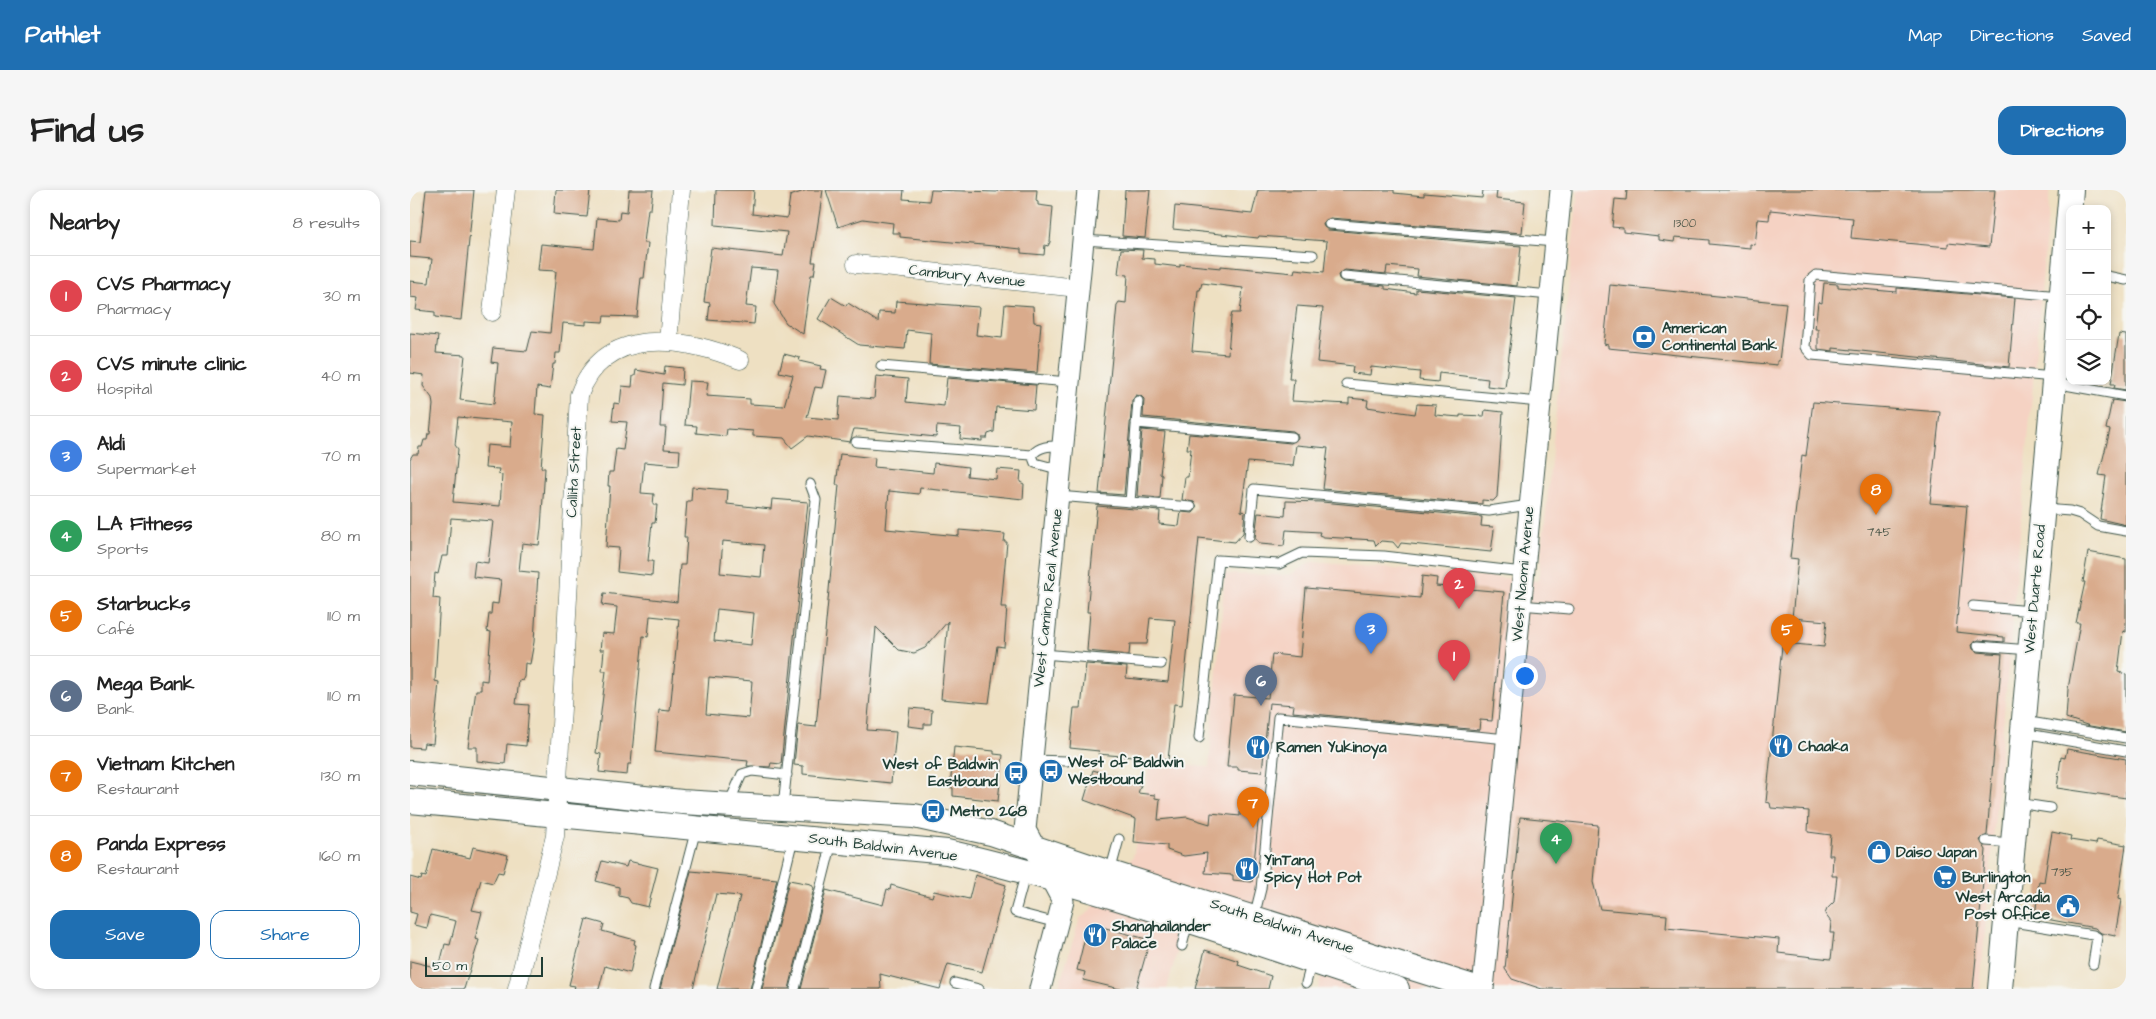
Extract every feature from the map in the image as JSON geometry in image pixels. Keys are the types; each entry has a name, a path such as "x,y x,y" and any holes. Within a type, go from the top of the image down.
{"main road":[{"name":"West Duarte Road","path":"2068,250 2071,190"},
{"name":"West Duarte Road","path":"2000,989 2061,296 2066,271"},
{"path":"410,773 556,788"},
{"name":"South Baldwin Avenue","path":"556,788 728,805 914,816 991,833 1110,872 1250,929 1481,989"},
{"name":"South Baldwin Avenue","path":"410,801 947,852 1026,871 1188,922 1250,929 1309,972 1397,989"}],"street":[{"path":"492,312 506,190"},
{"path":"681,190 668,342 718,351 740,360"},
{"name":"West Naomi Avenue","path":"1481,989 1561,190"},
{"name":"West Camino Real Avenue","path":"1040,989 1062,901 1025,830 1088,193"},
{"name":"Cambury Avenue","path":"856,264 1078,288"},
{"name":"Callita Street","path":"517,989 554,838 579,395 593,367 604,357 638,342 668,342"}],"lane":[{"path":"1329,224 1555,242"},
{"path":"1083,240 1313,256"},
{"path":"2061,296 1816,275 1810,280 1805,347 1812,354 2054,380 2126,396"},
{"path":"1344,276 1550,295"},
{"path":"2111,277 2126,280"},
{"path":"881,366 1069,382"},
{"path":"1346,384 1539,402"},
{"path":"1130,502 1138,401"},
{"path":"1136,423 1292,437"},
{"path":"856,442 1032,456"},
{"path":"1032,456 1036,449 1047,446 1063,446"},
{"path":"1032,456 1035,463 1061,470"},
{"path":"783,809 816,500 810,484"},
{"path":"1249,537 1254,489 1489,511 1529,505"},
{"path":"1058,496 1191,507"},
{"path":"2042,509 2070,511 2080,514 2098,526 2126,531"},
{"path":"1199,738 1218,560 1279,564 1302,553 1375,556 1523,572"},
{"path":"1520,605 1569,609"},
{"path":"1973,606 2033,612"},
{"path":"1978,646 2030,650"},
{"path":"1042,654 1161,664"},
{"path":"1250,929 1261,889 1278,717 1507,739"},
{"path":"2023,727 2126,738"},
{"path":"2023,727 2126,751"},
{"path":"1032,760 1067,761"},
{"path":"728,805 742,774 752,771 787,775"},
{"path":"2016,803 2050,808"},
{"path":"654,989 696,828"},
{"path":"756,989 794,837"},
{"path":"1110,872 1119,839"},
{"path":"795,989 833,840"},
{"path":"1986,841 2013,843"},
{"path":"1026,871 1015,912 1057,923"},
{"path":"2006,921 2097,937 2093,964"},
{"path":"1182,946 1188,922"},
{"path":"955,983 979,989"}],"shaded area":[{"path":"1578,190 2050,190 1980,989 1318,989 1333,932 1194,888 1167,989 1058,989 1080,918 1089,912 1133,857 1150,763 1209,767 1225,574 1289,575 1312,562 1539,581"}],"building":[{"path":"426,190 474,190 461,320 435,317 435,312 416,310 418,298 410,297 410,281 429,283 432,259 410,257 410,241 420,242"},
{"path":"556,190 590,190 587,217 554,214"},
{"path":"629,190 653,190 651,209 648,209 644,243 648,243 644,278 641,278 637,317 604,316 603,322 586,321 586,325 563,323 560,353 556,353 550,389 537,387 535,414 545,415 541,468 545,468 541,528 539,545 522,543 519,571 538,573 534,642 530,664 525,663 524,677 522,681 519,680 516,704 529,705 526,746 507,744 505,764 477,761 477,747 468,747 476,690 481,690 481,680 487,681 491,632 487,631 489,614 491,614 492,603 498,604 501,580 473,577 475,561 488,563 493,521 451,518 448,556 442,556 438,574 435,573 433,598 440,599 435,681 439,682 433,744 424,743 423,748 410,747 410,459 413,454 418,454 419,447 422,447 424,440 427,440 428,434 430,434 433,405 432,398 423,386 424,375 410,373 410,333 438,336 436,353 465,355 460,400 494,404 498,363 491,362 493,348 527,351 532,331 550,333 556,271 538,270 541,244 594,249 597,218 619,220 620,211 627,212","holes":["458,417 512,422 510,447 487,445 485,468 499,469 498,474 502,475 500,506 453,502 458,449 455,445"]},
{"path":"716,190 754,190 752,214 787,218 790,196 807,190 823,190 812,262 816,262 814,275 811,275 803,334 786,323 774,304 778,270 751,268 746,306 756,307 754,324 708,320 710,303 704,302 711,248 783,256 787,232 715,225"},
{"path":"826,190 904,190 903,199 929,201 931,190 997,192 998,190 1037,190 1036,201 1038,205 1053,207 1050,242 1048,246 1045,245 1044,255 1021,253 1021,249 900,237 900,233 892,233 893,223 863,219 838,227"},
{"path":"1125,190 1150,190 1145,238 1122,236"},
{"path":"1258,190 1394,190 1394,193 1424,196 1424,193 1482,198 1483,190 1497,190 1496,199 1525,202 1522,233 1330,218 1323,223 1324,227 1328,230 1521,246 1517,286 1417,276 1418,269 1387,266 1386,274 1345,270 1338,275 1339,279 1343,282 1385,286 1385,289 1416,293 1416,289 1516,298 1505,388 1487,386 1488,379 1439,373 1438,382 1419,380 1420,372 1371,367 1370,375 1352,373 1353,366 1317,362 1323,308 1297,306 1289,379 1294,379 1292,401 1349,404 1349,398 1368,400 1367,407 1415,414 1417,404 1436,405 1435,415 1460,417 1460,415 1484,416 1485,410 1503,412 1497,497 1493,501 1482,500 1482,504 1323,489 1328,448 1296,445 1293,466 1248,462 1241,511 1245,512 1243,533 1235,542 1199,538 1182,705 1174,704 1168,760 1098,754 1099,751 1070,748 1074,708 1081,708 1086,664 1127,667 1126,678 1168,682 1175,620 1150,618 1147,644 1130,644 1129,655 1087,651 1090,612 1087,612 1097,506 1160,511 1159,524 1179,526 1181,512 1193,513 1197,508 1194,502 1182,500 1185,477 1188,477 1191,449 1187,449 1189,434 1291,443 1298,438 1297,434 1293,431 1143,417 1144,399 1136,395 1132,401 1124,495 1099,493 1117,305 1119,302 1126,303 1128,275 1118,274 1121,249 1143,250 1142,258 1155,259 1155,264 1180,267 1180,264 1294,273 1295,269 1324,272 1327,241 1259,236 1258,238 1173,229 1175,206 1252,214","holes":["1202,283 1243,288 1240,313 1232,313 1231,317 1228,354 1192,351 1198,290 1200,290"]},
{"path":"1627,190 1995,190 1989,247 1948,243 1948,247 1851,238 1853,218 1770,210 1769,220 1758,219 1755,245 1750,244 1750,248 1709,244 1709,240 1675,237 1674,242 1659,240 1659,236 1623,232 1623,228 1612,227 1615,199 1626,200"},
{"path":"1824,283 1838,284 1838,287 1897,292 1897,288 2015,298 2009,367 1833,348 1833,351 1818,349 1818,329 1815,329 1818,302 1822,303"},
{"path":"1610,285 1786,303 1779,361 1777,361 1777,365 1608,348 1608,345 1604,344"},
{"path":"831,297 846,306 848,303 878,322 879,312 895,313 896,301 979,307 976,335 1002,338 1005,304 1033,306 1034,322 1041,323 1037,373 929,364 931,333 907,330 905,349 859,345 818,319"},
{"path":"2119,334 2126,335 2126,390 2114,388 2115,384 2111,384"},
{"path":"784,354 800,358 799,361 821,366 820,369 826,370 822,388 815,387 807,417 838,420 840,396 874,399 876,376 908,379 906,402 944,406 947,378 1036,385 1034,410 996,407 994,432 988,434 987,438 982,438 982,441 960,439 961,428 937,426 936,437 854,429 850,442 808,436 792,448 784,438 753,436 753,431 727,429 726,436 696,433 697,426 685,425 689,381 708,382 706,396 750,399 750,404 784,406 793,375 779,372"},
{"path":"665,366 683,368 682,385 663,383 660,427 666,427 664,449 680,450 679,465 644,462 641,493 654,494 653,505 657,505 655,523 652,523 648,561 653,561 652,576 617,572 619,548 606,547 610,486 608,486 609,472 613,472 616,449 623,450 627,422 612,421 614,403 620,404 622,386 632,387 633,376 635,376 636,370 664,375"},
{"path":"2112,400 2126,402 2126,525 2100,519 2106,476 2099,475 2110,430 2106,429"},
{"path":"1813,402 1940,412 1930,503 1967,506 1956,632 2004,637 2004,642 1978,640 1972,645 1973,649 1977,652 2002,654 1987,835 1980,840 1986,850 1973,989 1542,989 1512,979 1505,969 1520,817 1598,825 1593,882 1600,909 1667,915 1666,928 1779,939 1778,953 1831,959 1834,933 1830,933 1831,922 1825,914 1834,902 1837,876 1832,876 1833,855 1829,855 1831,835 1808,832 1809,811 1771,808 1770,803 1766,802 1782,646 1785,646 1785,643 1824,647 1827,621 1792,618 1798,559 1790,558 1802,455 1806,456"},
{"path":"1142,430 1165,432 1160,474 1162,475 1160,498 1137,496"},
{"path":"840,454 875,458 874,467 933,473 934,463 968,467 967,476 996,479 997,469 1021,471 1020,482 1024,484 1023,499 920,488 919,494 889,491 886,529 959,536 959,530 1005,534 1004,542 1007,542 1001,607 1007,607 1004,647 997,646 989,703 941,699 948,621 925,648 914,653 899,650 876,627 867,730 896,732 891,783 803,774 803,766 794,765 798,725 816,727 839,485 836,485"},
{"path":"692,487 728,490 727,504 771,509 772,499 808,502 781,764 771,763 770,767 747,766 748,761 655,752 659,710 670,711 679,619 650,616 648,637 643,636 631,764 628,764 627,775 599,772 601,754 596,753 606,671 602,671 604,650 600,650 602,633 614,634 617,607 602,605 604,593 677,602 680,565 685,565 687,537 684,537 687,501 691,501","holes":["723,541 764,545 761,577 720,573","717,609 754,613 751,645 714,641","709,677 752,681 749,718 706,714"]},
{"path":"1286,501 1322,502 1482,517 1481,526 1493,527 1494,530 1491,552 1401,543 1398,548 1393,542 1381,541 1376,546 1374,540 1324,537 1319,535 1320,532 1286,530 1284,546 1260,544 1255,538 1258,513 1285,516"},
{"path":"2088,552 2126,559 2126,632 2123,631 2118,672 2126,674 2126,732 2090,726 2066,718 2068,689 2080,623 2076,623 2085,582 2083,582"},
{"path":"1422,576 1437,578 1436,586 1504,592 1492,721 1480,720 1479,730 1293,712 1294,705 1269,703 1262,772 1238,770 1238,767 1227,767 1234,695 1268,698 1272,654 1300,657 1306,588 1420,598"},
{"path":"910,708 932,710 931,724 924,724 924,728 908,726"},
{"path":"954,747 994,751 994,754 1003,755 998,801 953,796 953,788 950,787"},
{"path":"2067,749 2126,759 2126,798 2057,788 2061,757 2065,758"},
{"path":"1093,770 1141,785 1138,793 1155,795 1155,798 1160,799 1158,820 1187,817 1210,824 1211,813 1240,816 1240,811 1259,813 1252,882 1233,880 1233,875 1205,873 1207,853 1184,856 1167,850 1167,845 1134,842 1136,819 1084,800"},
{"path":"2052,832 2071,836 2070,840 2096,844 2097,840 2126,845 2118,899 2121,900 2115,936 2101,933 2095,928 2035,917 2039,881 2044,882"},
{"path":"473,847 508,855 503,873 498,872 493,883 481,880 472,910 482,912 475,939 479,940 464,989 410,989 410,961 439,968 445,944 450,945 456,921 430,915 427,928 414,925 417,914 410,912 410,877 421,880 422,876 426,877 433,849 470,858"},
{"path":"602,861 626,867 628,861 658,868 648,907 631,903 628,898 619,896 619,887 596,881"},
{"path":"691,871 777,879 750,989 717,989 740,896 716,894 693,989 660,989"},
{"path":"975,875 1006,885 982,972 948,964 940,989 880,974 881,989 801,989 826,890 883,905 887,889 890,890 891,885 932,897 934,891 969,899"},
{"path":"789,880 811,884 814,888 789,989 762,989"},
{"path":"586,919 604,924 602,931 635,940 634,944 636,945 630,973 605,966 599,989 574,989 575,986 569,985"},
{"path":"1091,924 1150,940 1136,989 1120,989 1083,980 1085,972 1077,970 1088,925"},
{"path":"1205,950 1239,961 1238,965 1271,976 1268,989 1195,989"}],"place":[{"name":"American Continental Bank","path":"1644,337"},
{"name":"Panda Express","path":"1876,515"},
{"name":"CVS minute clinic","path":"1459,609"},
{"name":"Aldi","path":"1371,654"},
{"name":"Starbucks","path":"1787,655"},
{"name":"CVS Pharmacy","path":"1454,681"},
{"name":"Mega Bank","path":"1261,706"},
{"name":"Chaaka","path":"1781,746"},
{"name":"Ramen Yukinoya","path":"1258,747"},
{"name":"West of Baldwin Westbound","path":"1051,771"},
{"name":"West of Baldwin Eastbound","path":"1016,773"},
{"name":"Metro 268","path":"933,811"},
{"name":"Vietnam Kitchen","path":"1253,828"},
{"name":"Daiso Japan","path":"1879,852"},
{"name":"LA Fitness","path":"1556,864"},
{"name":"YinTang Spicy Hot Pot","path":"1247,869"},
{"name":"Burlington","path":"1945,877"},
{"name":"West Arcadia Post Office","path":"2068,906"},
{"name":"Shanghailander Palace","path":"1095,935"}]}
